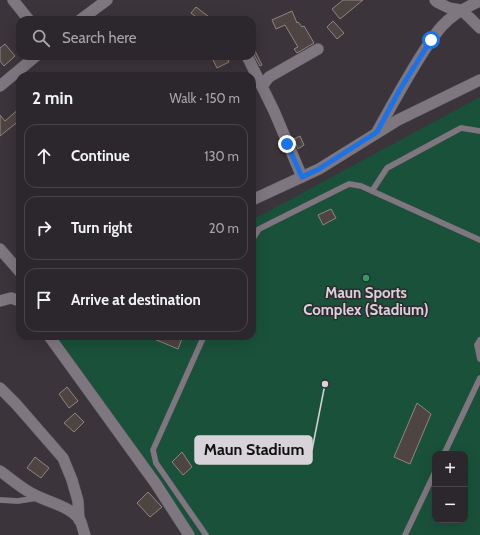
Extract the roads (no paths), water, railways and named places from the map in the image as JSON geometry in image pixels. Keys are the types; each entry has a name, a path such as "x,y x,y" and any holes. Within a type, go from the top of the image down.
{"street":[{"path":"13,0 26,16"},
{"path":"85,16 106,0"},
{"path":"435,0 449,8 461,10 480,28"},
{"path":"377,132 399,91 431,40 442,26 461,10 480,1"},
{"path":"262,86 269,78 318,49"},
{"path":"17,72 31,60"},
{"path":"249,60 255,72"},
{"path":"0,86 16,73"},
{"path":"256,74 302,177"},
{"path":"256,198 319,169 377,132 480,80"},
{"path":"0,249 16,267"},
{"path":"0,301 11,298 16,300"},
{"path":"52,340 156,484 189,535"},
{"path":"0,388 63,458 72,480 78,501 79,520 85,535"},
{"path":"0,471 40,498 72,512 79,520"}],"lane":[{"path":"372,191 387,168 461,128 480,131"},
{"path":"256,234 259,229 348,184 361,186 480,240"},
{"path":"202,340 153,450 156,463 206,535"},
{"path":"480,340 477,345 480,359"},
{"path":"445,451 480,378"},
{"path":"405,535 432,478"},
{"path":"0,500 18,501 40,498"}],"place":[{"name":"Maun Sports Complex (Stadium)","path":"366,278"},
{"name":"Maun Stadium","path":"325,384"}]}
